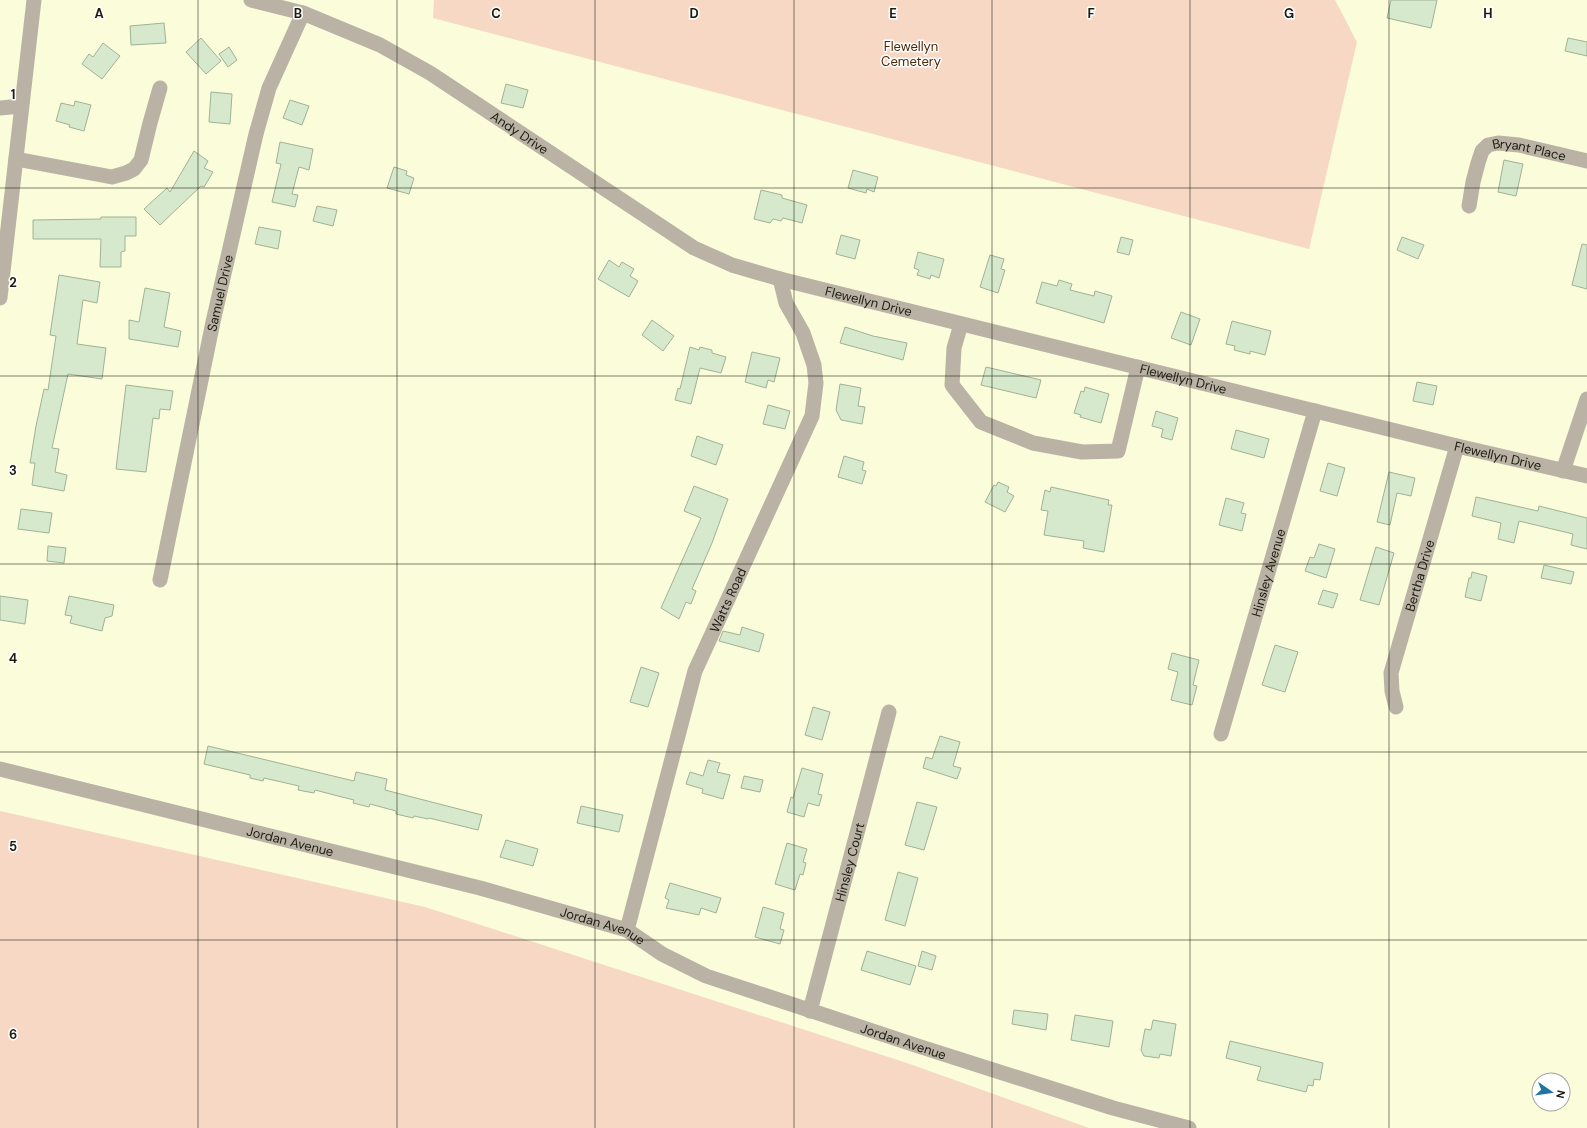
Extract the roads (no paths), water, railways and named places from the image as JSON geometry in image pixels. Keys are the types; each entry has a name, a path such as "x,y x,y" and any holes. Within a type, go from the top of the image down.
{"street":[{"path":"0,298 34,0"},
{"name":"Andy Drive","path":"251,0 303,14 380,44 430,73 694,248 732,265 780,279"},
{"name":"Samuel Drive","path":"160,580 213,322 256,134 269,88 303,14"},
{"path":"16,159 112,177 126,173 134,169 141,160 160,88"},
{"path":"0,108 21,106"},
{"name":"Bryant Place","path":"1469,206 1478,163 1482,151 1488,145 1498,143 1519,144 1587,160"},
{"name":"Flewellyn Drive","path":"780,279 1457,446 1587,476"},
{"name":"Watts Road","path":"627,930 695,671 812,416 816,383 814,365 803,333 786,303 780,279"},
{"path":"961,324 954,348 952,385 981,422 1033,442 1082,452 1118,451 1138,367"},
{"path":"1563,471 1587,399"},
{"name":"Hinsley Avenue","path":"1221,734 1315,411"},
{"name":"Bertha Drive","path":"1396,706 1392,692 1391,673 1457,446"},
{"name":"Hinsley Court","path":"810,1011 889,712"},
{"name":"Jordan Avenue","path":"0,769 480,888 627,930 662,954 706,976 810,1011 1105,1105 1189,1128"}],"park label":[{"name":"Flewellyn Cemetery","path":"911,54"}]}
